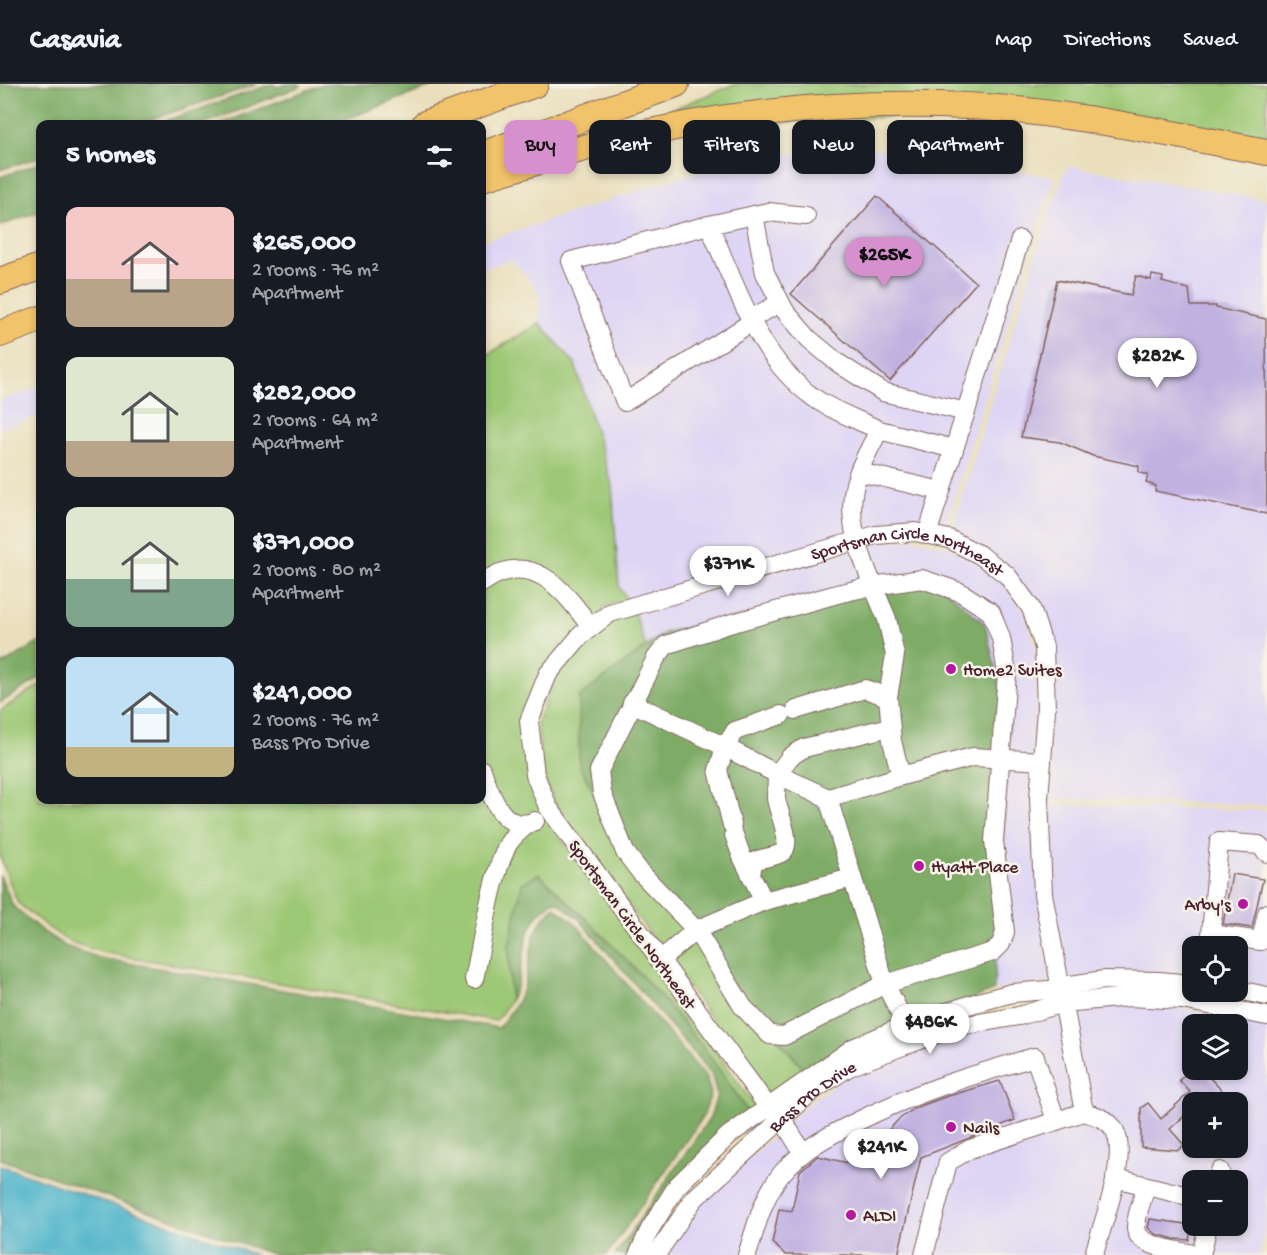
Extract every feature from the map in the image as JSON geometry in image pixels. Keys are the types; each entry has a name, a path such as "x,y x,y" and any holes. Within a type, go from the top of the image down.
{"highway":[{"path":"412,120 453,97 486,84"},
{"path":"436,120 535,84"},
{"path":"486,154 676,84"},
{"path":"486,177 608,142 678,126 764,113 864,106 968,106 1059,115 1267,152"},
{"path":"0,281 36,268"},
{"path":"0,334 36,320"}],"street":[{"path":"780,303 625,402 571,261 768,212 806,216"},
{"path":"754,215 765,273 785,311 809,339 838,363 883,392 966,412"},
{"path":"709,225 751,321 780,369 813,398 879,430 954,449"},
{"path":"927,535 1020,240"},
{"path":"879,430 859,472 851,508 856,541 887,619 895,655 888,697 892,741 901,776"},
{"path":"859,472 941,490"},
{"name":"Sportsman Circle Northeast","path":"804,1153 659,961 548,807 535,775 529,721 548,674 581,634 610,613 876,535 915,532 949,539 980,555 1007,575 1031,608 1044,647 1046,710 1039,798 1043,894 1084,1112"},
{"path":"486,580 498,573 512,570 539,574 562,590 591,627"},
{"path":"922,579 960,592 991,612 1001,638 1007,673 994,841 1005,932 1001,944 993,951 885,984 784,1036 770,1035 743,1007 696,930 641,873 626,852 602,793 599,771 632,703 656,658 666,645 729,624 873,586 922,579"},
{"path":"764,901 742,857 733,830 718,770 725,747 735,731 865,689 888,697"},
{"path":"632,703 828,798 973,757 1042,761"},
{"path":"751,874 753,862 782,853 785,849 786,837 776,799 777,774 790,757 804,748 890,727"},
{"path":"486,781 494,803 503,815 514,823 528,824"},
{"path":"828,798 885,984 906,1025"},
{"path":"474,979 494,885 506,846 528,824 553,814"},
{"path":"1214,936 1211,934 1219,842 1259,845 1267,853"},
{"path":"659,961 696,930 764,901 852,878"},
{"path":"1248,941 1261,941 1267,913"},
{"name":"Bass Pro Drive","path":"638,1255 650,1229 677,1186 729,1135 775,1114 849,1068 955,1027 1019,1016 1062,996 1070,985 1104,980 1182,983"},
{"path":"1248,992 1267,996"},
{"name":"Bass Pro Drive","path":"656,1255 694,1199 775,1114 852,1048 906,1025 1012,993 1182,999 1267,1016"},
{"path":"747,1255 764,1203 783,1172 815,1143 888,1106 964,1077 1035,1057 1056,1121"},
{"path":"924,1255 948,1162 969,1149 1084,1112 1104,1118 1115,1132 1119,1159 1094,1255"},
{"path":"1115,1178 1182,1195"},
{"path":"1146,1186 1135,1228 1138,1237 1147,1244 1200,1255 1205,1236"}],"shaded area":[{"path":"875,148 887,150 887,174 1023,174 1023,172 1055,178 1043,210 944,531 914,525 628,600 619,587 612,485 575,364 540,323 538,290 512,260 486,268 486,241 691,174 780,174 780,155 792,154 792,174 875,174"},
{"path":"1068,166 1267,200 1267,805 1039,798 1044,647 1007,575 949,539 1049,212"},
{"path":"36,388 36,416 0,429 0,401"},
{"path":"915,539 946,546 976,560 1001,579 1024,611 1036,648 1051,982 994,990 1009,724 985,623 933,579 666,632 646,647 634,613 878,542"},
{"path":"1048,804 1267,811 1267,989 1248,985 1248,936 1182,936 1182,977 1066,978 1050,894"},
{"path":"1130,1004 1181,1007 1219,1014 1182,1014 1182,1080 1248,1080 1248,1019 1267,1023 1267,1223 1260,1255 666,1255 700,1204 816,1097 853,1074 958,1034 1065,1010"}],"green space":[{"path":"0,84 258,84 149,120 36,120 36,158 0,170"},
{"path":"272,84 278,87 287,84 300,84 301,86 213,120 168,120"},
{"path":"323,84 438,84 344,120 230,120"},
{"path":"735,84 1267,84 1267,137 1204,125 1164,128 1036,108 833,120 792,120 792,122 780,123 780,120 683,120 683,129 671,130 671,120 645,120"},
{"path":"36,164 36,212 0,226 0,177"},
{"path":"540,323 575,364 612,485 619,587 628,600 605,607 521,718 541,811 756,1107 748,1113 703,1047 678,1016 624,957 539,874 509,945 510,1001 496,1021 101,952 68,941 18,903 0,856 0,711 36,688 36,804 486,804 486,356"},
{"path":"933,579 985,624 1009,724 994,990 805,1071 640,872 579,766 579,697 666,632"},
{"path":"634,613 646,647 579,697 640,872 805,1071 769,1098 555,804 543,774 537,722 555,677 586,640 614,619"},
{"path":"36,644 36,680 0,703 0,666"},
{"path":"539,874 624,957 678,1016 703,1047 748,1113 643,1226 628,1255 615,1255 710,1118 717,1095 711,1073 580,920 558,902 552,902 537,916 528,933 517,986 510,1001 509,945 522,883"},
{"path":"0,875 13,906 42,931 65,946 100,958 499,1028 524,988 534,936 542,920 555,907 575,923 706,1077 711,1093 704,1115 607,1255 274,1255 0,1159"}],"water":[{"path":"0,1165 256,1255 0,1255"}],"building":[{"path":"877,196 976,283 890,381 791,294"},
{"path":"1152,275 1163,277 1162,282 1189,289 1191,306 1216,306 1216,308 1266,319 1267,514 1155,491 1156,486 1146,483 1148,475 1139,472 1139,466 1093,456 1060,442 1021,437 1057,280 1131,295 1136,276 1151,280"},
{"name":"Arby's","path":"1232,874 1263,879 1252,928 1223,924"},
{"path":"1182,1078 1182,1080 1212,1080 1223,1092 1190,1092 1179,1080"},
{"path":"1000,1081 1015,1120 921,1157 898,1255 786,1255 772,1243 779,1209 792,1211 800,1171 818,1156 869,1168 874,1146 898,1120 915,1108"},
{"path":"1182,1099 1182,1118 1170,1129 1182,1143 1182,1147 1178,1150 1141,1147 1141,1108 1148,1103 1161,1119"},
{"path":"1150,1219 1182,1224 1182,1236 1190,1236 1189,1240 1156,1234 1148,1228"}],"place":[{"name":"Home2 Suites","path":"951,669"},
{"name":"Hyatt Place","path":"919,866"},
{"name":"Arby's","path":"1243,904"},
{"name":"Nails","path":"951,1127"},
{"name":"ALDI","path":"851,1215"}]}
